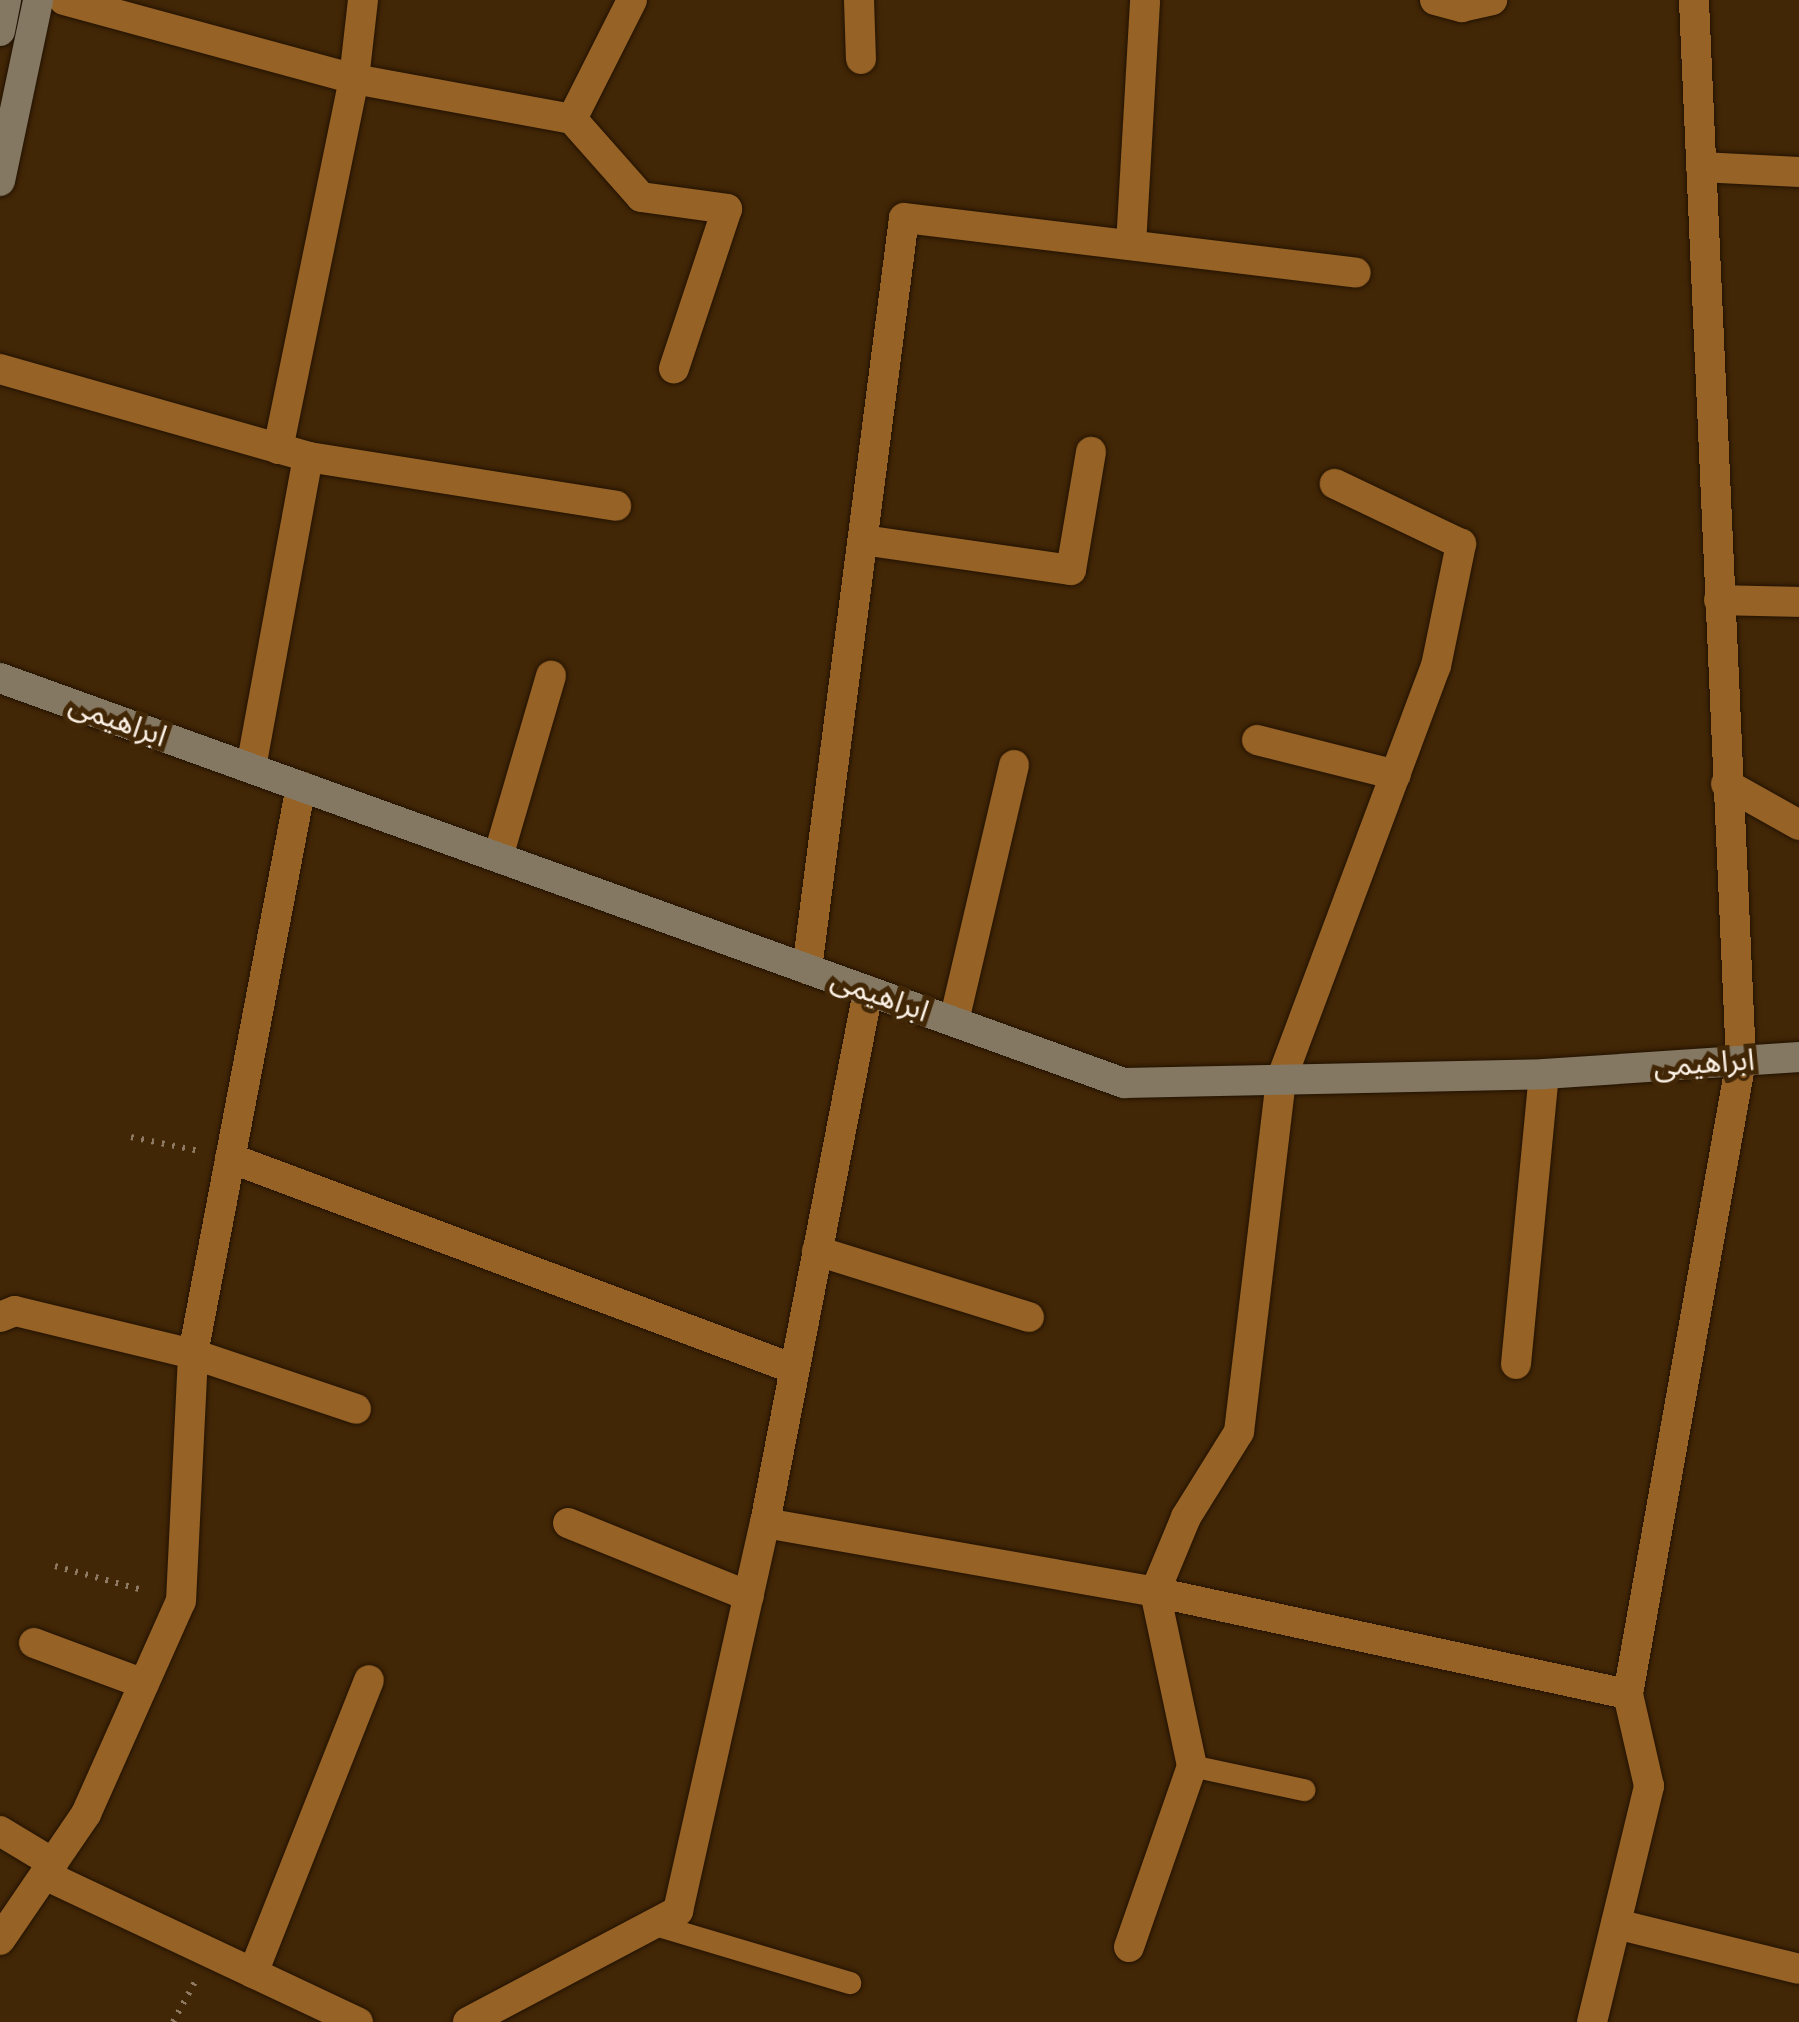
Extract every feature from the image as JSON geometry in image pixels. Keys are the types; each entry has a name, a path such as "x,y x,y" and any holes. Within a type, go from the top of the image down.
{"main road":[{"path":"0,30 6,0"},
{"path":"0,182 38,0"},
{"name":"ابراهیمی","path":"0,678 1124,1083 1544,1074 1799,1057"}],"street":[{"path":"64,0 354,79 572,119 642,197 727,210 674,368"},
{"path":"278,449 354,79 363,0"},
{"path":"572,119 632,0"},
{"path":"859,0 861,59"},
{"path":"1131,246 1145,0"},
{"path":"1592,2022 1649,1786 1628,1694 1741,1061 1694,0"},
{"path":"1701,167 1799,172"},
{"path":"807,969 904,218 1356,273"},
{"path":"0,369 308,457 616,506"},
{"path":"863,540 1071,570 1092,452"},
{"path":"251,768 308,457"},
{"path":"1130,1947 1192,1766 1156,1592 1186,1517 1240,1432 1281,1080 1436,666 1461,544 1335,484"},
{"path":"1719,600 1799,602"},
{"path":"498,857 551,676"},
{"path":"1257,740 1396,775"},
{"path":"954,1022 1014,765"},
{"path":"1726,784 1799,825"},
{"path":"0,1940 86,1814 180,1601 192,1354 301,786"},
{"path":"468,2022 678,1911 765,1523 868,990"},
{"path":"1516,1364 1544,1074"},
{"path":"230,1158 794,1369"},
{"path":"817,1251 1029,1316"},
{"path":"0,1318 15,1311 192,1354 356,1410"},
{"path":"568,1523 748,1596"},
{"path":"765,1523 1156,1592 1628,1694"},
{"path":"34,1643 144,1684"},
{"path":"253,1973 370,1680"},
{"path":"0,1831 49,1869 358,2022"},
{"path":"1616,1924 1799,1969"}],"lane":[{"path":"1192,1766 1304,1790"},
{"path":"652,1924 850,1982"}],"path":[{"path":"131,1137 230,1158"},
{"path":"55,1566 180,1601"}]}
